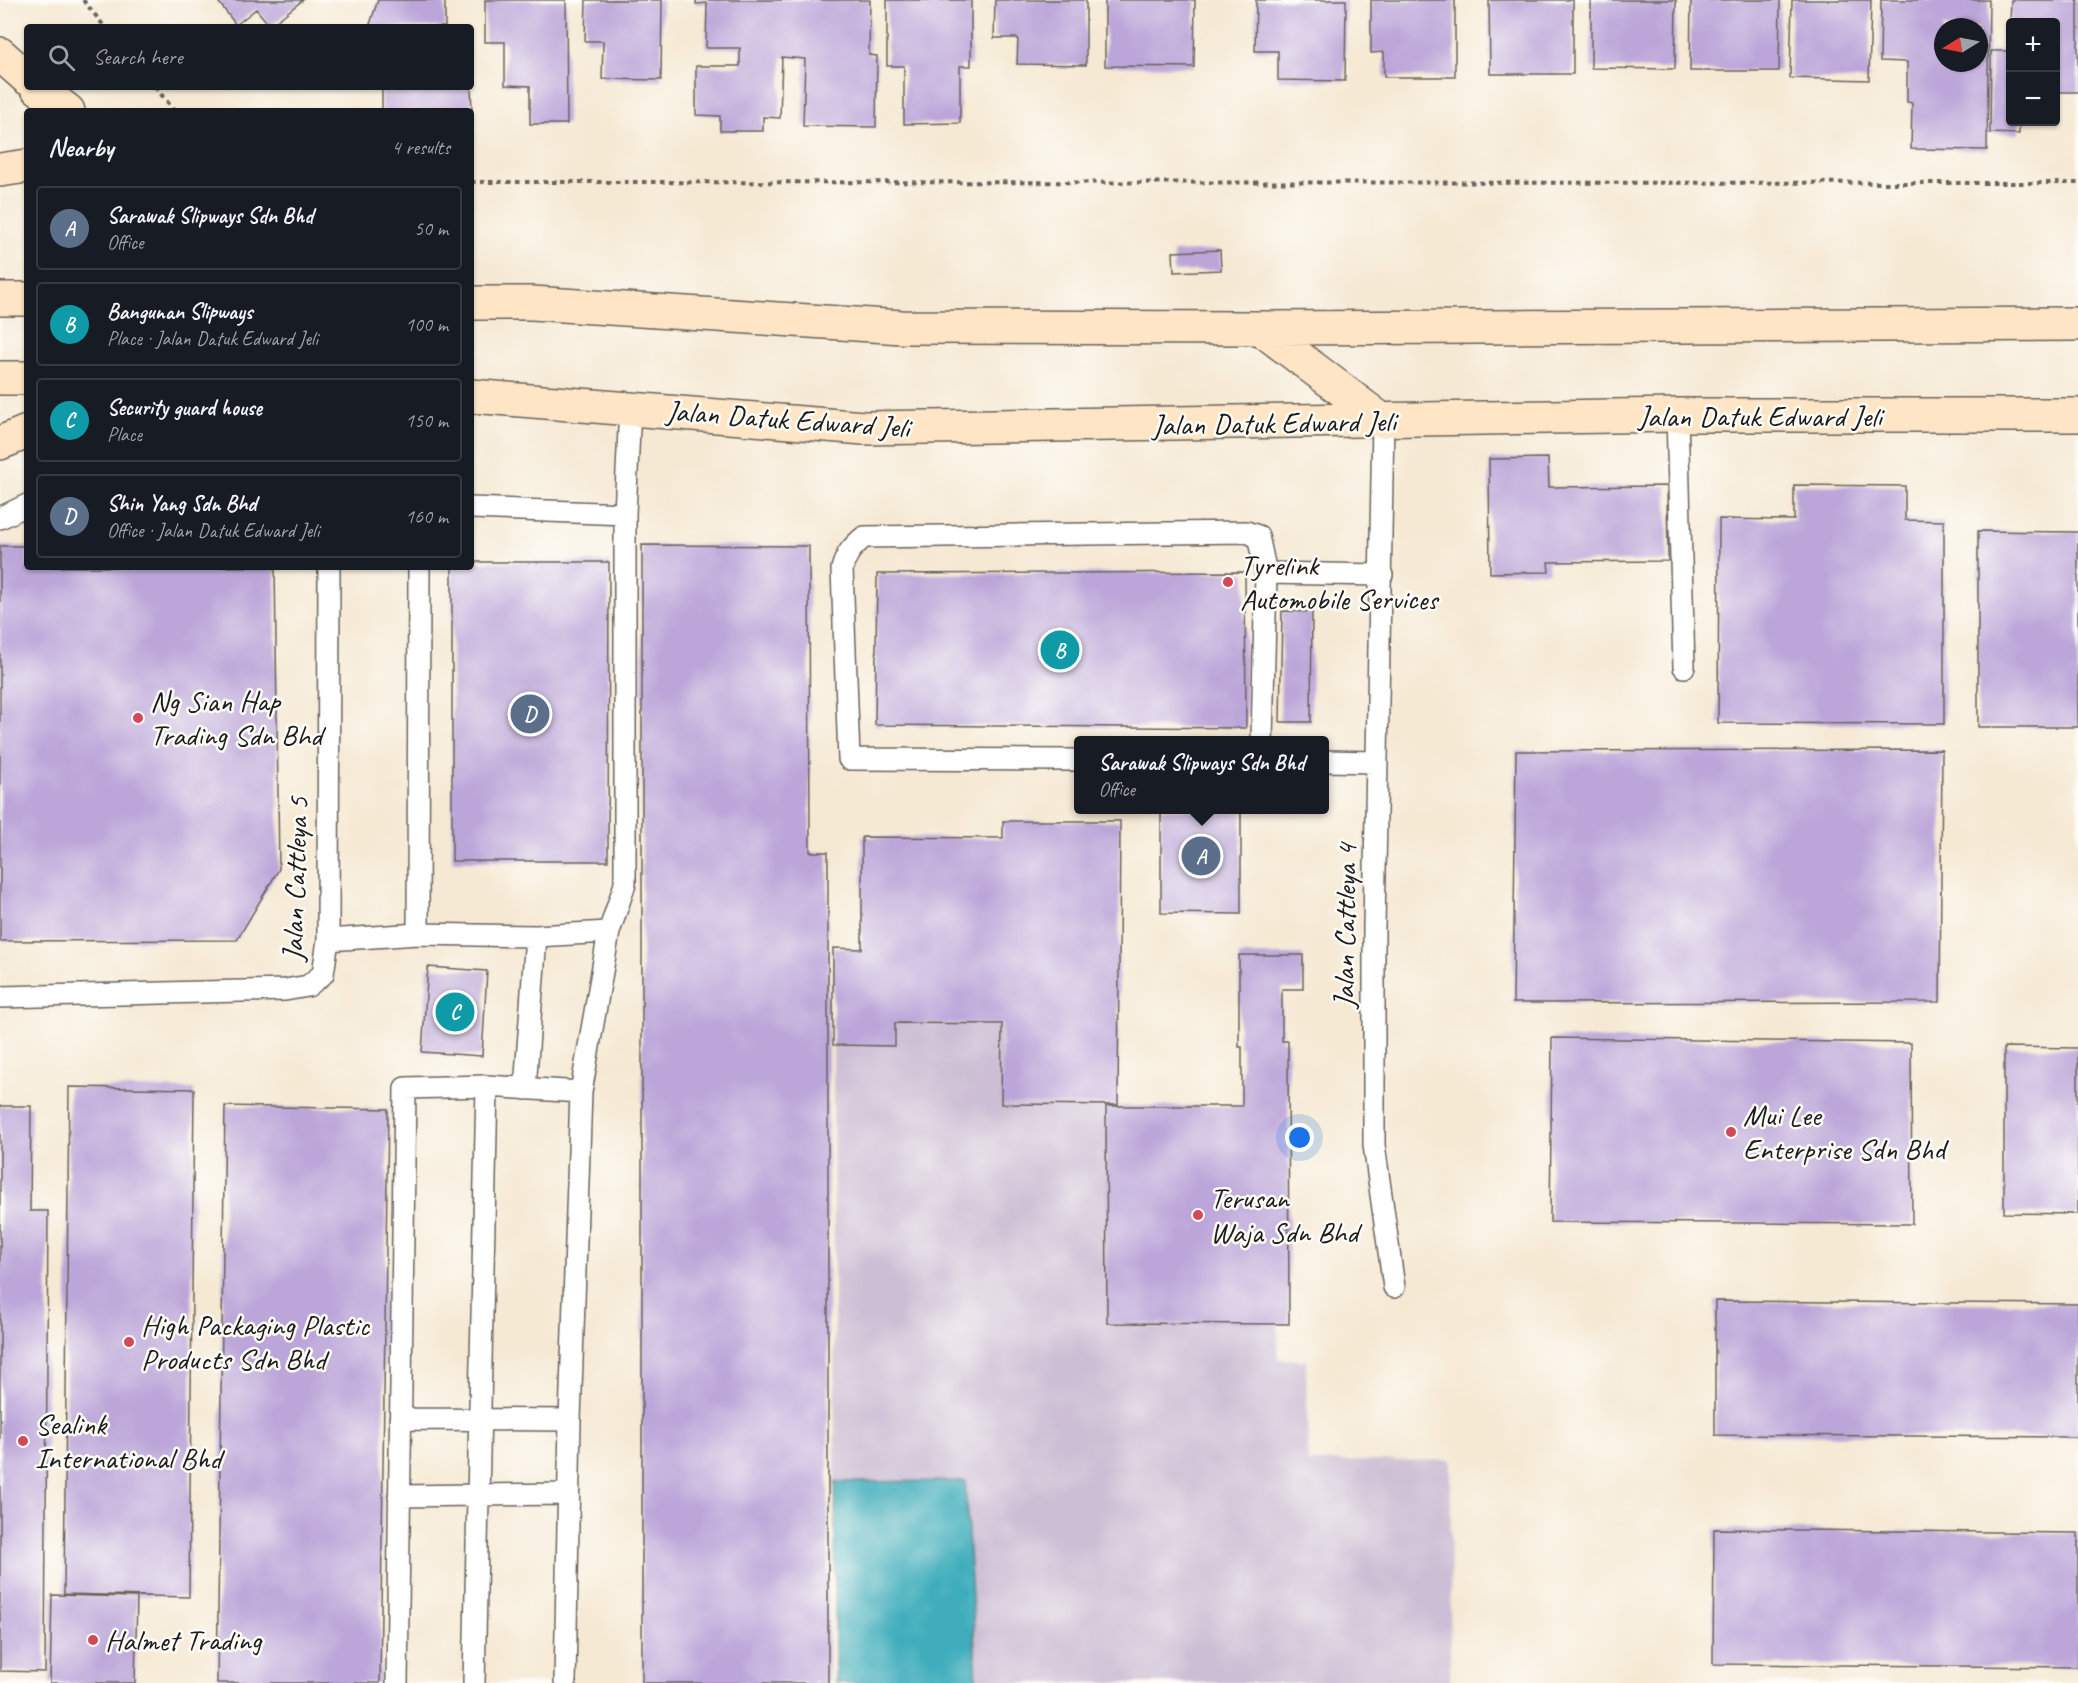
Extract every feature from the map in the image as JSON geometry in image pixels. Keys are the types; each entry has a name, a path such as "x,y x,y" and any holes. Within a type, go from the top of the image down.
{"street":[{"path":"0,54 24,75"},
{"path":"41,90 64,108"},
{"path":"0,170 24,166"},
{"path":"474,291 532,303"},
{"path":"0,299 24,299"},
{"path":"474,303 532,303 902,327 1260,328 2078,324"},
{"path":"1260,328 1383,421"},
{"path":"0,378 24,378"},
{"name":"Jalan Datuk Edward Jeli","path":"474,396 864,428 1677,415 2078,415"},
{"path":"0,444 24,433"}],"lane":[{"path":"565,1683 570,1420 581,1092 609,932 626,884 625,514 630,408"},
{"path":"1677,415 1684,667"},
{"name":"Jalan Cattleya 4","path":"1383,421 1374,927 1374,1145 1394,1287"},
{"path":"0,518 24,506"},
{"path":"474,508 625,514"},
{"path":"1074,760 849,759 842,569 846,554 852,547 864,537 1246,532 1258,536 1266,573 1262,736"},
{"name":"Jalan Cattleya 5","path":"0,997 285,990 308,986 323,974 328,940 329,570"},
{"path":"418,934 419,570"},
{"path":"1266,573 1382,576"},
{"path":"1329,761 1377,762"},
{"path":"328,940 418,934 536,936 609,932"},
{"path":"525,1089 536,936"},
{"path":"397,1683 405,1088 487,1086 581,1092"},
{"path":"474,1683 487,1086"},
{"path":"400,1419 570,1420"},
{"path":"399,1496 568,1494"}],"path":[{"path":"83,0 103,24"},
{"path":"158,90 172,108"},
{"path":"474,182 2078,183"}],"shaded area":[{"path":"895,1023 1001,1024 1001,1104 1106,1106 1107,1323 1278,1324 1278,1359 1306,1360 1308,1462 1451,1460 1450,1683 977,1683 965,1481 835,1482 833,1045 895,1046"}],"water":[{"path":"965,1481 977,1683 835,1683 835,1482"}],"building":[{"path":"217,0 303,0 273,24 268,24 256,9 235,24"},
{"path":"378,0 445,0 445,24 370,24"},
{"path":"485,0 566,0 567,124 530,124 530,86 505,85 505,42 485,42"},
{"path":"586,0 662,0 661,80 602,79 603,41 585,41"},
{"path":"696,0 870,0 869,55 877,56 876,127 803,126 805,59 782,57 780,118 763,117 763,131 720,131 720,116 696,115 696,66 740,66 740,48 706,48 707,3 696,4"},
{"path":"887,0 971,0 971,66 960,66 960,123 904,124 904,66 887,66"},
{"path":"995,0 1086,0 1086,65 1017,64 1018,38 994,38"},
{"path":"1105,0 1195,0 1194,67 1105,66"},
{"path":"1256,0 1346,0 1345,81 1278,80 1278,51 1255,51"},
{"path":"1371,0 1455,0 1455,77 1384,77 1384,52 1371,53"},
{"path":"1489,0 1573,0 1573,74 1490,74"},
{"path":"1591,0 1676,0 1675,69 1591,68"},
{"path":"1691,0 1780,0 1779,71 1690,71"},
{"path":"1792,0 1871,0 1869,80 1790,78"},
{"path":"1881,0 1989,0 1987,150 1911,149 1912,103 1907,102 1907,62 1880,61"},
{"path":"2011,0 2078,0 2078,92 2060,92 2060,18 2010,18"},
{"path":"1991,51 2006,51 2006,126 2019,126 2019,134 1990,133"},
{"path":"382,90 471,90 472,108 382,108"},
{"path":"1220,250 1221,270 1174,272 1173,252"},
{"path":"1548,458 1549,487 1667,486 1668,561 1548,562 1549,572 1490,573 1489,459"},
{"path":"1794,485 1905,486 1905,520 1944,521 1944,724 1718,723 1719,519 1794,520"},
{"path":"1978,531 2078,532 2078,727 1978,727"},
{"path":"642,545 809,546 810,852 828,852 828,1683 642,1683"},
{"name":"Ng Sian Hap Trading Sdn Bhd","path":"0,546 24,546 24,570 275,570 279,869 237,940 0,941"},
{"path":"474,562 609,562 608,861 452,861 452,570 474,570"},
{"path":"1245,572 1246,728 875,725 877,574"},
{"path":"1282,611 1312,612 1311,722 1280,722"},
{"path":"1942,750 1940,1002 1513,1003 1516,751"},
{"path":"1161,814 1241,814 1241,914 1161,913"},
{"path":"1003,821 1120,821 1118,1105 1001,1104 1002,1024 895,1023 895,1046 833,1045 833,948 862,949 862,837 1003,838"},
{"name":"Terusan Waja Sdn Bhd","path":"1239,955 1303,955 1303,989 1282,989 1282,1041 1288,1041 1289,1324 1107,1323 1106,1106 1242,1106 1242,1047 1239,1047"},
{"path":"428,967 487,971 482,1056 422,1052"},
{"name":"Mui Lee Enterprise Sdn Bhd","path":"1552,1038 1911,1043 1912,1224 1550,1222"},
{"path":"2004,1047 2078,1048 2078,1214 2004,1213"},
{"name":"High Packaging Plastic Products Sdn Bhd","path":"69,1087 194,1089 189,1597 64,1594"},
{"name":"Sealink International Bhd","path":"0,1106 31,1106 30,1211 48,1211 45,1672 0,1671"},
{"path":"225,1106 388,1109 380,1683 217,1683"},
{"path":"1715,1301 2078,1304 2078,1437 1715,1435"},
{"path":"1714,1529 2078,1533 2078,1667 1713,1664"},
{"name":"Halmet Trading","path":"52,1595 137,1597 135,1683 50,1683"}],"place":[{"name":"Tyrelink Automobile Services","path":"1228,582"},
{"name":"Bangunan Slipways","path":"1060,650"},
{"name":"Shin Yang Sdn Bhd","path":"530,714"},
{"name":"Ng Sian Hap Trading Sdn Bhd","path":"138,718"},
{"name":"Sarawak Slipways Sdn Bhd","path":"1201,856"},
{"name":"Security guard house","path":"455,1012"},
{"name":"Mui Lee Enterprise Sdn Bhd","path":"1731,1132"},
{"name":"Terusan Waja Sdn Bhd","path":"1198,1215"},
{"name":"High Packaging Plastic Products Sdn Bhd","path":"129,1342"},
{"name":"Sealink International Bhd","path":"23,1441"},
{"name":"Halmet Trading","path":"93,1640"}]}
